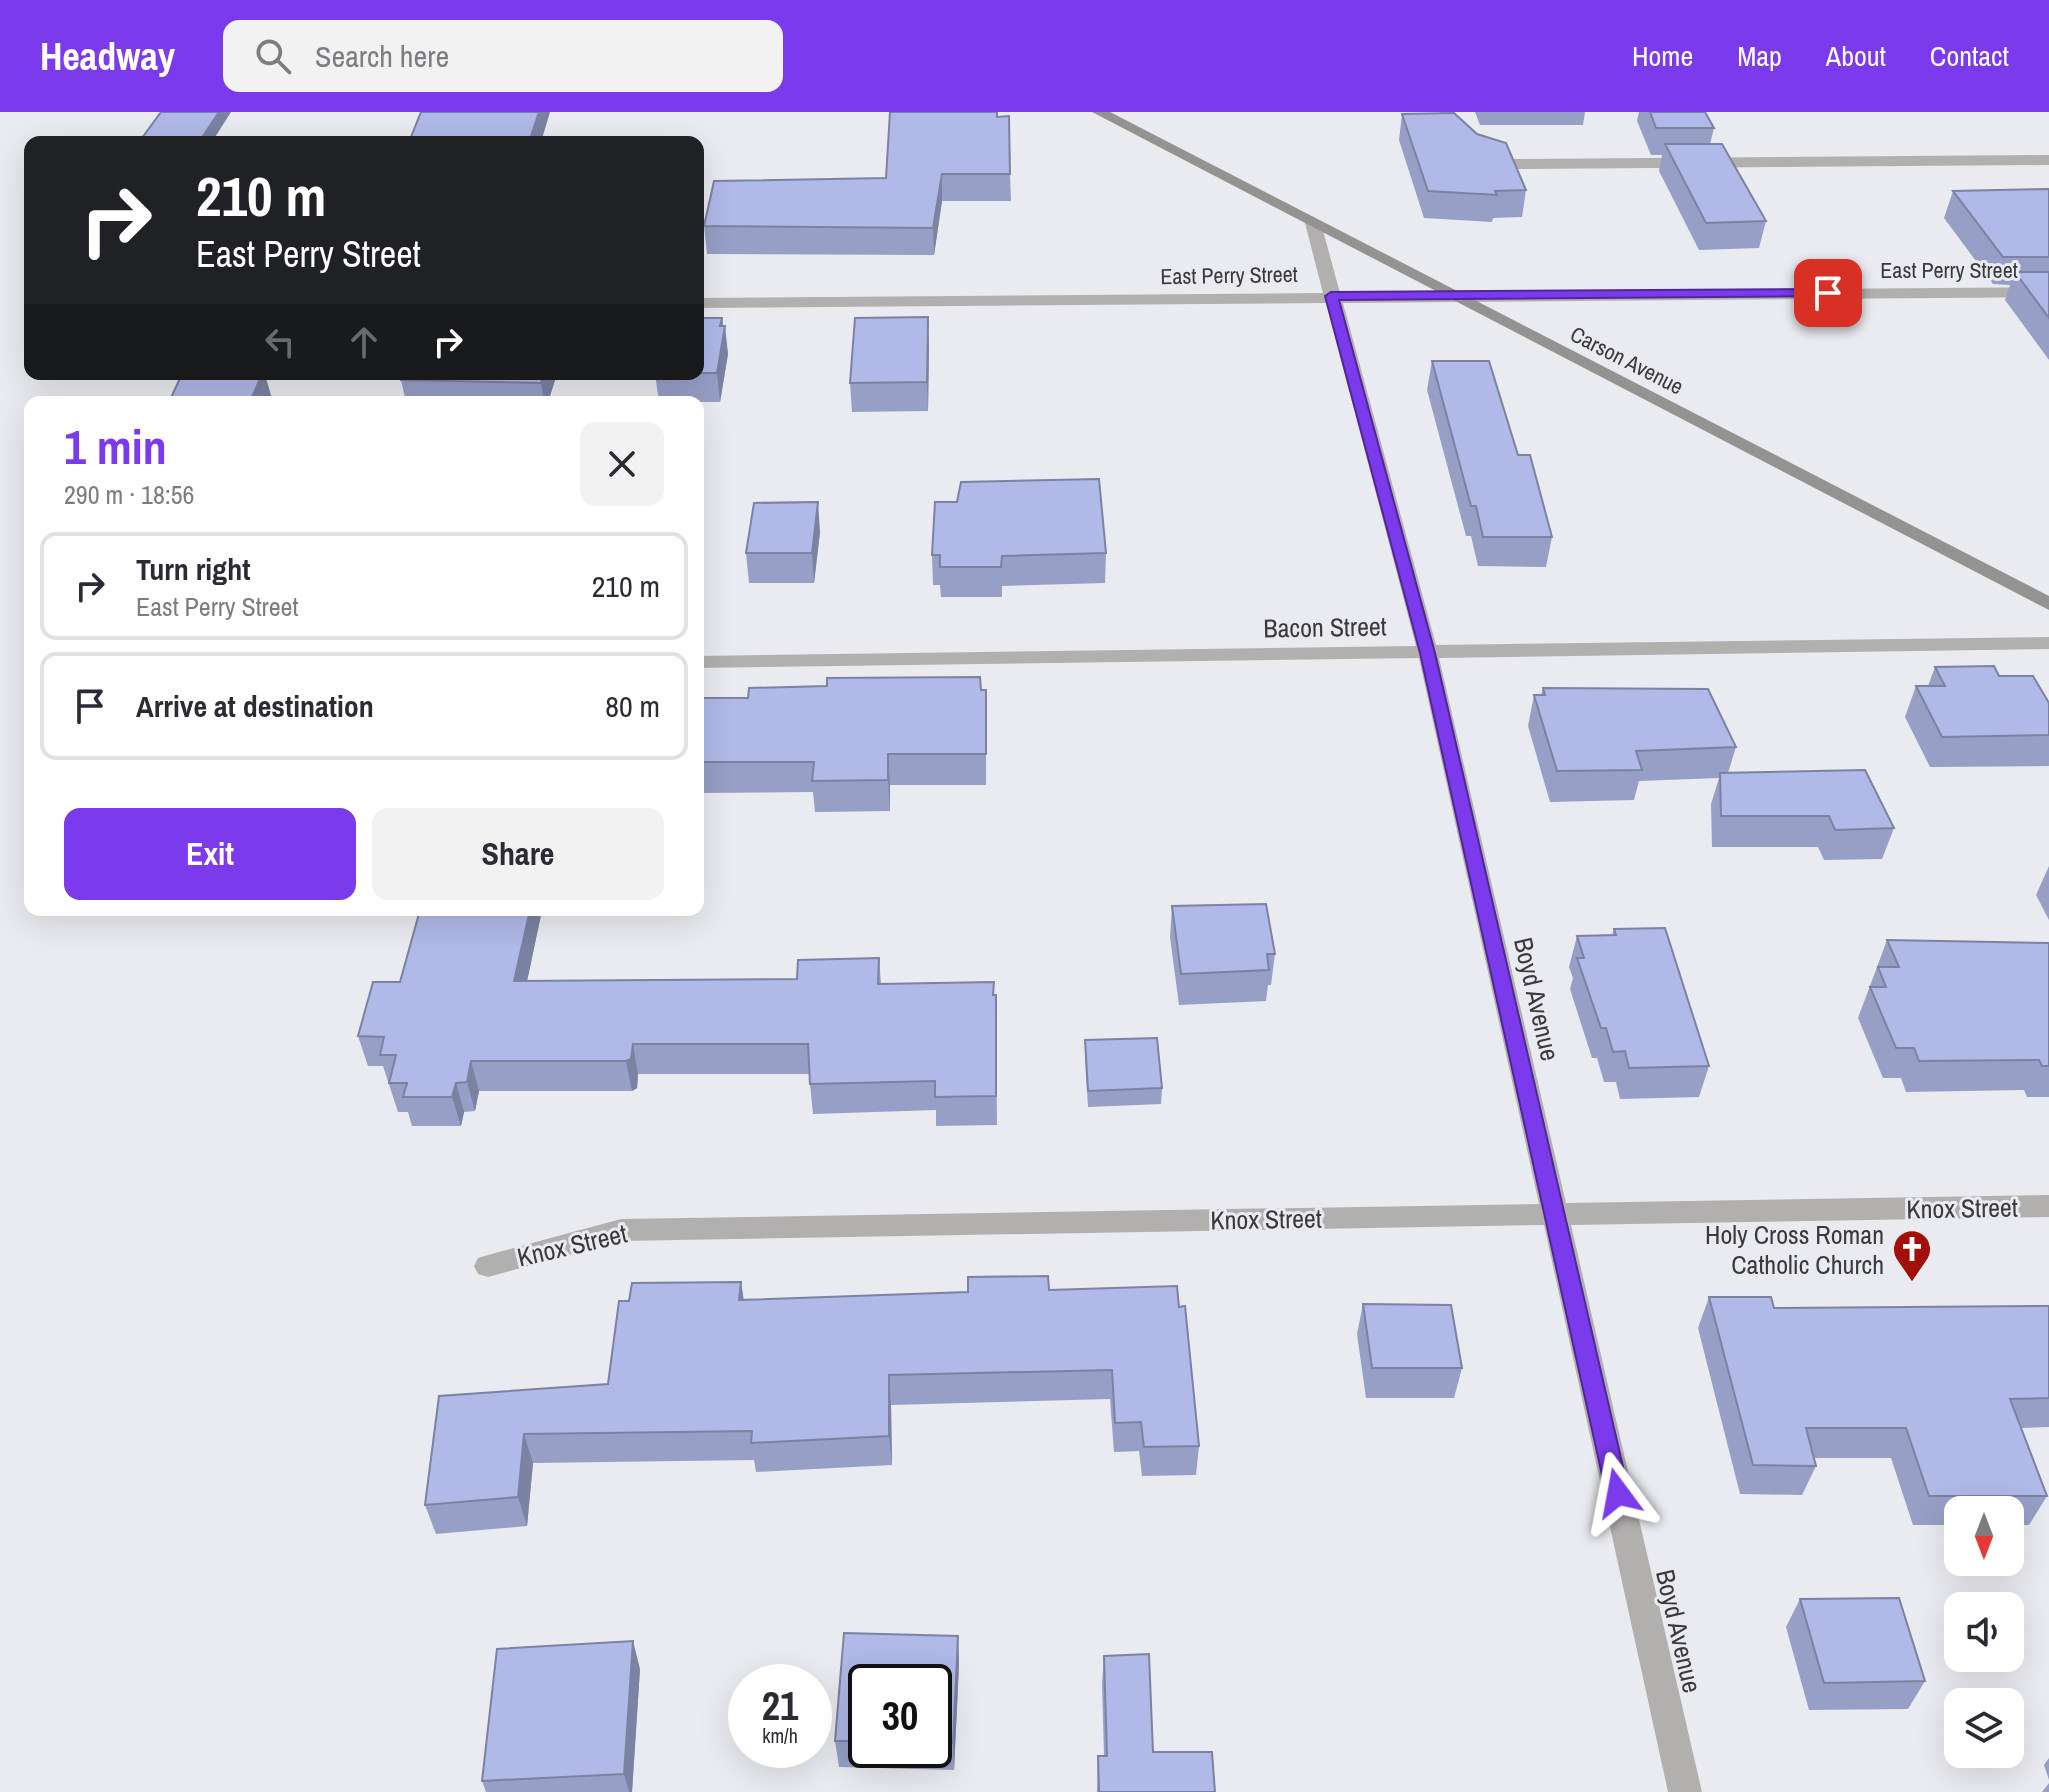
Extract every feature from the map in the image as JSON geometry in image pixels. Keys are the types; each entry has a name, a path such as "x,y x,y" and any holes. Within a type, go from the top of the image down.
{"main road":[{"name":"Carson Avenue","path":"1099,112 2049,604"}],"street":[{"path":"1447,112 1465,149 1487,160 1511,164 2049,160"},
{"name":"Boyd Avenue","path":"1313,223 1428,653 1685,1792"},
{"name":"East Perry Street","path":"704,303 2049,292"},
{"name":"Bacon Street","path":"704,662 2049,643"},
{"name":"Knox Street","path":"488,1266 621,1230 2049,1206"}],"building":[{"path":"161,112 219,112 203,136 143,136"},
{"path":"421,112 539,112 531,136 411,136"},
{"path":"890,112 997,112 997,117 1009,116 1010,174 942,174 933,228 704,226 714,181 886,178"},
{"path":"1650,112 1705,112 1714,128 1656,128"},
{"path":"1454,113 1477,134 1506,143 1526,190 1495,191 1497,195 1428,191 1402,114"},
{"path":"1665,144 1722,144 1766,221 1706,223"},
{"path":"2049,189 2049,257 2003,257 1953,191"},
{"path":"2015,272 2049,272 2049,318"},
{"path":"928,317 927,382 850,383 855,318"},
{"path":"704,318 722,318 720,326 725,326 717,373 704,373"},
{"path":"1432,361 1489,361 1518,455 1530,455 1552,537 1483,537 1476,506 1471,506"},
{"path":"179,380 259,380 253,396 172,396"},
{"path":"401,380 542,380 541,383"},
{"path":"1099,479 1106,553 1002,556 1001,567 940,567 940,555 932,555 935,502 957,502 961,482"},
{"path":"818,502 812,553 746,553 754,503"},
{"path":"1994,666 1999,676 2033,676 2049,703 2049,735 1942,737 1916,686 1945,686 1935,667"},
{"path":"980,677 981,690 986,690 986,754 888,754 888,780 812,781 814,762 704,762 704,698 748,698 749,688 827,686 827,678"},
{"path":"1543,688 1708,689 1736,747 1636,751 1642,770 1557,771 1534,695 1545,695"},
{"path":"1865,770 1894,828 1835,830 1829,816 1721,816 1720,773"},
{"path":"1266,904 1275,954 1267,954 1269,970 1181,974 1172,906"},
{"path":"418,916 529,916 514,981 797,979 798,960 879,958 878,984 994,982 996,1096 935,1097 935,1081 810,1084 808,1044 633,1044 631,1059 626,1061 471,1061 467,1082 456,1083 452,1097 403,1097 407,1083 389,1083 396,1055 380,1055 384,1037 358,1036 373,982 400,982"},
{"path":"1665,928 1709,1066 1629,1068 1625,1051 1613,1052 1606,1028 1601,1028 1577,958 1584,958 1577,936 1616,935 1614,929"},
{"path":"1887,940 2049,943 2049,1066 2042,1066 2039,1060 1919,1061 1914,1048 1896,1048 1870,987 1886,987 1878,967 1899,967"},
{"path":"1157,1038 1162,1088 1088,1091 1085,1040"},
{"path":"1048,1276 1049,1290 1177,1286 1179,1307 1185,1306 1199,1446 1144,1447 1141,1422 1115,1423 1112,1370 889,1375 889,1436 751,1443 752,1431 524,1434 518,1497 425,1505 439,1396 608,1384 619,1301 629,1301 632,1283 741,1282 739,1300 968,1292 968,1277"},
{"path":"1709,1297 1771,1297 1774,1308 2049,1306 2049,1398 2010,1399 2047,1496 1929,1496 1906,1428 1806,1428 1816,1466 1753,1465"},
{"path":"1363,1304 1451,1305 1462,1368 1372,1368"},
{"path":"1899,1598 1925,1681 1824,1683 1800,1599"},
{"path":"844,1633 958,1636 953,1743 952,1664 848,1664 848,1741 835,1741"},
{"path":"633,1641 624,1774 482,1781 497,1649"},
{"path":"1149,1654 1153,1752 1212,1752 1215,1792 1099,1792 1098,1756 1107,1756 1104,1656"}],"place":[{"name":"Holy Cross Roman Catholic Church","path":"1912,1283"}],"route":[{"path":"1618,1493 1428,653 1331,296 1828,293"}]}
